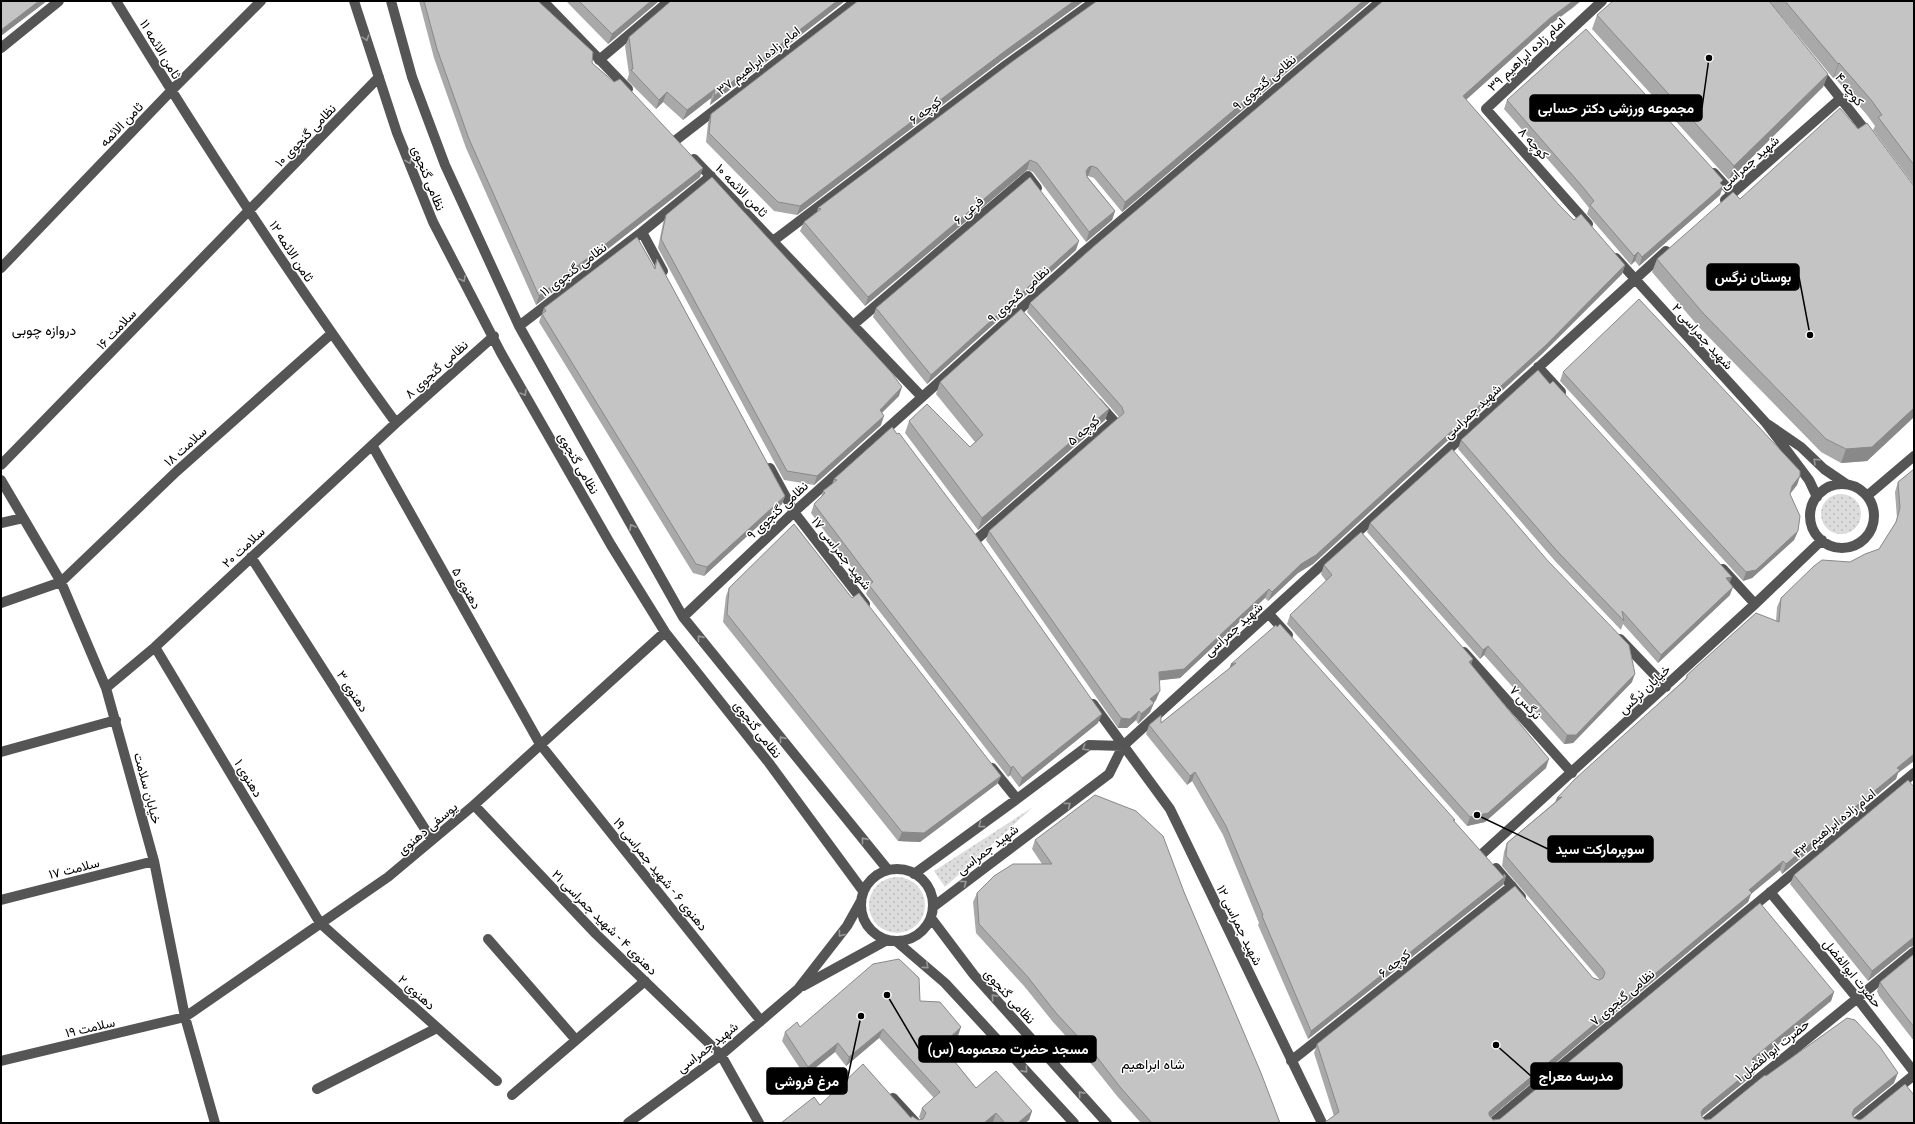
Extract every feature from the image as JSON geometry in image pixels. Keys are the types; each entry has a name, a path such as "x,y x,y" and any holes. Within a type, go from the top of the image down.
{"street":[{"path":"1,48 59,1"},
{"name":"ثامن الائمه ۱۱","path":"116,1 171,91"},
{"name":"ثامن الائمه","path":"1,268 171,91 261,1"},
{"name":"نظامی گنجوی","path":"354,1 397,133 433,222 494,336 501,353 611,545 665,632 769,763 862,896"},
{"name":"نظامی گنجوی","path":"391,1 412,78 445,165 520,326 683,617 888,870"},
{"path":"543,1 634,96"},
{"path":"599,60 669,1"},
{"name":"امام زاده ابراهیم ۳۷","path":"673,137 856,1"},
{"name":"کوچه ۶","path":"773,241 1006,65 1095,1"},
{"name":"نظامی گنجوی ۹","path":"683,617 794,512 893,429 922,397 1020,314 1083,248 1121,221 1380,1"},
{"name":"امام زاده ابراهیم ۳۹","path":"1486,109 1581,26 1602,1"},
{"name":"کوچه ۴","path":"1811,62 1841,98 1878,147"},
{"name":"نظامی گنجوی ۱۰","path":"249,210 379,78"},
{"name":"ثامن الائمه ۱۲","path":"171,91 331,334 396,422"},
{"name":"شهید جمراسی","path":"1715,208 1841,98"},
{"name":"کوچه ۸","path":"1486,109 1596,234"},
{"name":"ثامن الائمه ۱۰","path":"673,137 922,397"},
{"path":"1707,165 1732,193"},
{"name":"نظامی گنجوی ۱۱","path":"520,326 642,232 711,176"},
{"name":"فرعی ۶","path":"853,325 1028,176 1042,195"},
{"name":"سلامت ۱۶","path":"1,465 249,210"},
{"path":"1112,210 1121,221"},
{"path":"642,232 669,281"},
{"name":"شهید جمراسی","path":"933,907 1108,774 1123,746 1452,452 1538,367 1674,244"},
{"name":"شهید جمراسی ۲","path":"1610,251 1766,423"},
{"name":"سلامت ۱۸","path":"61,582 177,471 331,334"},
{"name":"نظامی گنجوی ۸","path":"396,422 494,336"},
{"path":"1538,367 1570,401"},
{"name":"کوچه ۵","path":"977,539 1114,421 1089,392"},
{"name":"سلامت ۲۰","path":"106,688 155,647 396,422"},
{"path":"1766,423 1801,447 1824,468 1846,484 1858,488 1867,496 1872,504 1874,513 1870,532 1865,539 1851,547 1843,548 1836,547 1822,540 1815,533 1811,524 1811,510 1817,497 1825,489 1835,485 1846,484"},
{"path":"1766,423 1809,480 1817,497"},
{"name":"دهنوی ۵","path":"372,444 540,744"},
{"name":"شهید جمراسی ۱۷","path":"763,456 794,512 871,612"},
{"path":"1867,496 1914,456"},
{"name":"خیابان سلامت","path":"1,480 61,582 106,688 154,861 185,1017 215,1123"},
{"path":"1,523 23,518"},
{"name":"خیابان نرگس","path":"1512,886 1480,851 1572,773 1822,540"},
{"name":"دهنوی ۳","path":"251,557 432,840"},
{"path":"1718,563 1755,604"},
{"path":"1,603 61,582"},
{"path":"1269,614 1296,644"},
{"path":"1613,631 1666,687"},
{"name":"یوسفی دهنوی","path":"185,1017 388,877 474,805 665,632"},
{"name":"نرگس ۷","path":"1458,645 1572,773"},
{"name":"دهنوی ۱","path":"155,647 320,923"},
{"name":"شهید جمراسی ۱۲","path":"1086,694 1170,809 1322,1123"},
{"path":"1,752 116,720"},
{"name":"دهنوی ۶ - شهید جمراسی ۱۹","path":"540,744 761,1020"},
{"name":"شهید جمراسی","path":"914,874 1017,800 1089,744 1123,746"},
{"path":"988,762 1017,800"},
{"name":"امام زاده ابراهیم ۴۳","path":"1770,892 1912,778"},
{"name":"دهنوی ۴ - شهید جمراسی ۲۱","path":"474,805 596,934 721,1054 759,1123"},
{"name":"سلامت ۱۷","path":"1,900 154,861"},
{"path":"888,870 906,870 922,880 932,897 933,907 931,918 925,928 917,935 907,940 892,941 798,989 847,926 862,896 874,878 888,870"},
{"path":"1512,886 1528,905"},
{"name":"کوچه ۶","path":"1292,1060 1512,886"},
{"name":"حضرت ابوالفضل","path":"1770,892 1857,998 1914,1074"},
{"name":"نظامی گنجوی ۷","path":"1492,1123 1770,892"},
{"path":"862,896 864,921 870,929 878,936 892,941 945,983 1074,1123"},
{"name":"نظامی گنجوی","path":"931,918 974,976 1107,1123"},
{"name":"دهنوی ۲","path":"320,923 497,1081"},
{"path":"488,939 576,1040"},
{"name":"حضرت ابوالفضل ۱","path":"1704,1123 1914,952"},
{"path":"512,1095 644,981"},
{"name":"شهید جمراسی","path":"628,1123 721,1054 798,989"},
{"name":"سلامت ۱۹","path":"1,1061 185,1017"},
{"path":"317,1089 437,1028"},
{"path":"1855,1123 1914,1074"},
{"path":"886,1090 916,1123"}],"shaded area":[{"path":"1837,494 1845,494 1852,497 1858,503 1861,514 1858,525 1852,531 1845,534 1837,534 1830,531 1824,525 1821,518 1821,510 1824,503 1830,497"},
{"path":"1033,807 945,887 934,871"},
{"path":"891,877 903,877 913,881 921,889 925,899 925,911 921,921 913,929 903,933 891,933 881,929 873,921 869,911 869,899 873,889 881,881"}],"building":[{"path":"1,1 39,1 1,30"},
{"path":"424,1 538,1 593,52 592,63 614,82 620,79 703,168 539,296 469,139 437,49"},
{"path":"579,1 651,1 612,34"},
{"path":"671,1 837,1 714,96 715,89 687,110 667,92 659,100 631,70 633,69 629,37"},
{"path":"858,1 1074,1 1005,51 800,206 778,202 709,133 711,114"},
{"path":"1097,1 1363,1 1125,202 1097,168 1092,166 1089,167 1086,171 1087,177 1115,211 1089,232 1037,163 1030,160 868,297 804,222 821,209 818,208 1013,61"},
{"path":"1383,1 1573,1 1550,18 1463,96 1559,205 1574,220 1581,214 1625,265 1546,345 1316,555 1301,564 1272,592 1269,589 1184,669 1159,672 1160,691 1150,699 1154,703 1141,714 1139,711 1130,719 1121,718 989,531 1124,413 1122,407 1030,303 1093,247"},
{"path":"1613,1 1769,1 1828,74 1734,166 1597,15"},
{"path":"1785,1 1914,1 1914,165 1878,117 1882,115 1872,101 1839,63 1838,64"},
{"path":"1586,29 1723,180 1720,183 1723,186 1642,257 1638,252 1634,256 1590,205 1594,201 1507,100"},
{"path":"1840,108 1858,129 1867,123 1914,186 1914,408 1872,447 1846,449 1826,439 1703,313 1657,259 1733,192 1740,199"},
{"path":"712,177 891,372 902,387 880,410 884,416 817,476 787,471 661,239 666,215"},
{"path":"1030,177 1079,241 931,375 876,308"},
{"path":"637,237 655,269 657,259 785,496 707,567 696,564 542,314 546,311 544,308"},
{"path":"1639,299 1800,471 1800,476 1792,486 1790,494 1800,516 1798,531 1756,570 1746,572 1563,372"},
{"path":"1021,309 1109,409 982,518 909,421 927,404 970,447 983,435 940,382"},
{"path":"1538,370 1550,384 1553,381 1732,577 1726,578 1733,587 1661,655 1622,611 1624,621 1558,552 1461,440"},
{"path":"892,427 897,434 899,433 975,534 1102,714 1022,778 1013,766 1011,768 869,585 873,582 814,504 825,493 823,491 837,480 834,479"},
{"path":"1452,449 1548,561 1629,645 1635,674 1576,735 1567,735 1488,646 1483,650 1370,523"},
{"path":"1914,469 1914,754 1897,768 1900,770 1786,864 1783,861 1749,890 1752,893 1489,1112 1489,1115 1493,1120 1500,1119 1760,903 1834,992 1752,1059 1757,1065 1703,1109 1701,1112 1702,1117 1705,1120 1711,1119 1765,1075 1766,1076 1847,1018 1855,1020 1880,1047 1898,1073 1854,1109 1852,1114 1854,1118 1859,1120 1862,1119 1905,1084 1914,1095 1914,1123 1324,1123 1339,1112 1317,1044 1515,886 1593,978 1599,980 1603,978 1605,973 1603,969 1506,856 1507,843 1562,797 1557,798 1575,779 1687,678 1687,675 1756,613 1779,622 1781,598 1814,566 1822,560 1850,562 1879,549 1896,522 1900,508 1898,482"},
{"path":"794,524 852,598 859,593 1001,776 924,833 902,832 727,614 729,588"},
{"path":"1361,532 1473,659 1469,662 1549,759 1488,813 1470,817 1290,615 1332,575 1324,565"},
{"path":"1280,624 1504,877 1504,874 1506,876 1311,1031 1262,916 1263,915 1226,826 1195,772 1190,776 1149,725 1161,715 1161,723 1236,663 1231,664 1276,625 1277,627"},
{"path":"1908,780 1914,787 1914,937 1872,971 1794,875"},
{"path":"1095,795 1136,811 1163,836 1184,892 1261,1073 1280,1123 1152,1123 1120,1087 1097,1057 1056,1013 1027,976 979,924 977,893 994,876 1013,864 1052,864 1035,840"},
{"path":"1914,954 1914,1027 1880,982"},
{"path":"899,959 919,978 920,1001 940,1002 961,1027 943,1044 952,1055 950,1056 976,1088 996,1071 1032,1111 1018,1123 1005,1123 996,1113 984,1123 781,1123 814,1097 820,1105 863,1064 911,1118 912,1116 918,1120 923,1119 926,1113 922,1108 940,1092 883,1029 849,1057 838,1043 808,1067 785,1032 797,1022 800,1027 873,964"}],"place":[{"name":"مجموعه ورزشی دکتر حسابی","path":"1709,58"},
{"name":"بوستان نرگس","path":"1810,335"},
{"name":"سوپرمارکت سید","path":"1477,815"},
{"name":"مسجد حضرت معصومه (س)","path":"887,995"},
{"name":"مرغ فروشی","path":"861,1016"},
{"name":"مدرسه معراج","path":"1496,1045"}],"district":[{"name":"دروازه چوبی","path":"44,330"},
{"name":"شاه ابراهیم","path":"1153,1064"}]}
